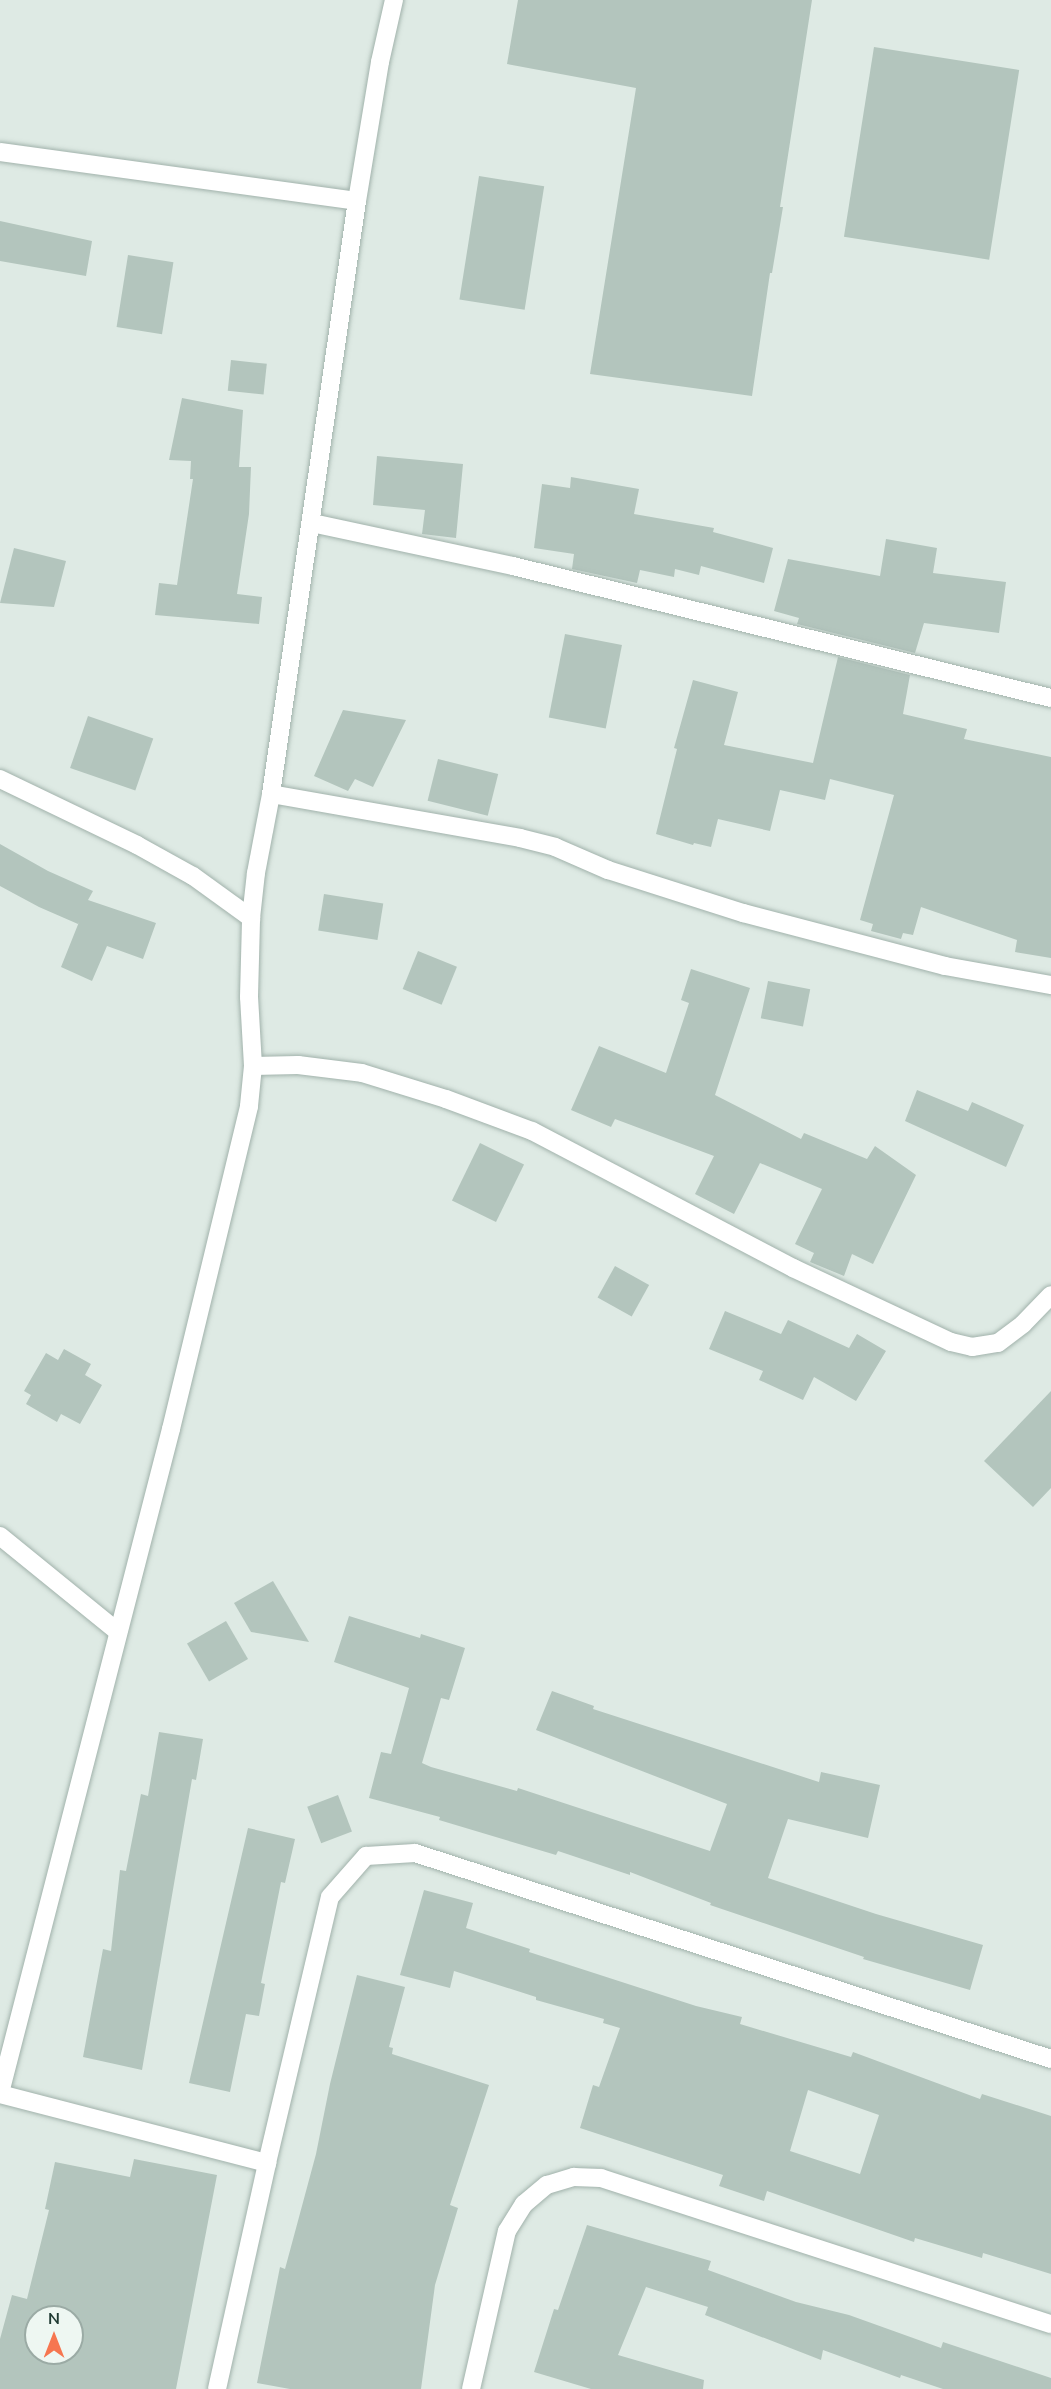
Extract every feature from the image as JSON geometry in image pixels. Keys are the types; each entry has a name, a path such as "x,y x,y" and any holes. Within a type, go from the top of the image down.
{"street":[{"path":"267,2163 0,2094 241,1145 253,1066 249,997 250,918 256,873 271,794 312,523 357,201 380,62 394,0"},
{"path":"0,152 357,201"},
{"path":"312,523 513,566 1051,698"},
{"path":"0,779 136,845 193,876 250,918"},
{"path":"271,794 520,838 555,847 608,870 685,896 753,916 945,966 1051,985"},
{"path":"253,1066 298,1065 362,1073 446,1099 532,1131 774,1258 951,1342 972,1347 998,1343 1023,1324 1051,1295"},
{"path":"0,1536 118,1632"},
{"path":"217,2389 267,2163 330,1897 366,1856 415,1853 1051,2059"},
{"path":"475,2388 507,2231 524,2204 547,2185 574,2177 601,2178 1051,2325"}],"building":[{"path":"518,0 812,0 780,207 783,207 772,273 770,273 752,396 590,374 636,88 507,64"},
{"path":"874,47 1019,70 989,260 844,237"},
{"path":"479,176 544,186 525,310 459,299"},
{"path":"0,221 92,241 86,276 0,261"},
{"path":"128,255 173,262 162,334 117,327"},
{"path":"231,360 267,364 264,395 228,391"},
{"path":"182,398 243,410 239,467 251,467 249,514 237,594 262,597 259,624 155,615 159,583 177,585 193,479 190,479 191,461 169,460"},
{"path":"377,456 463,464 456,538 422,534 425,510 373,505"},
{"path":"571,477 639,489 634,514 714,528 713,532 773,548 764,583 701,566 699,575 675,569 674,577 640,570 637,583 572,569 574,554 534,548 542,484 570,488"},
{"path":"886,539 937,548 933,573 1006,582 999,633 924,623 915,653 797,624 799,618 774,611 788,559 880,576"},
{"path":"14,548 66,561 54,607 0,603"},
{"path":"565,634 622,645 606,729 549,717"},
{"path":"838,657 910,675 903,714 967,729 964,739 1051,757 1051,958 1015,952 1017,940 921,907 913,935 903,933 901,939 871,931 873,924 860,920 894,795 830,779 825,800 780,790 770,831 718,819 711,847 694,843 693,845 656,834 677,749 674,748 693,680 738,692 724,745 813,763"},
{"path":"343,710 406,720 373,787 355,779 348,791 314,776"},
{"path":"88,716 153,738 135,790 70,768"},
{"path":"438,759 498,774 488,816 428,801"},
{"path":"0,844 48,871 93,891 88,900 156,923 143,959 107,946 92,981 61,967 79,922 78,924 39,907 0,886"},
{"path":"324,894 383,903 377,940 318,931"},
{"path":"418,951 457,967 442,1005 403,989"},
{"path":"691,969 750,988 715,1095 801,1139 804,1133 867,1159 875,1146 916,1175 873,1264 852,1254 844,1276 810,1262 814,1253 795,1244 822,1189 760,1163 734,1214 695,1194 714,1156 615,1119 611,1127 571,1110 599,1046 666,1073 689,1003 681,1000"},
{"path":"768,981 810,989 803,1027 761,1018"},
{"path":"917,1090 968,1111 972,1102 1024,1125 1006,1167 905,1121"},
{"path":"480,1143 524,1164 496,1222 452,1201"},
{"path":"615,1266 649,1285 632,1316 598,1297"},
{"path":"725,1311 781,1334 788,1320 849,1348 857,1334 886,1351 856,1401 814,1377 803,1400 759,1380 763,1371 709,1349"},
{"path":"64,1349 91,1364 85,1375 102,1385 80,1424 61,1414 57,1422 26,1404 31,1395 24,1391 46,1353 58,1360"},
{"path":"1051,1391 1051,1488 1033,1507 984,1461"},
{"path":"273,1581 309,1642 251,1632 234,1603"},
{"path":"349,1616 420,1638 421,1634 465,1648 449,1700 441,1698 422,1763 431,1767 517,1791 518,1788 710,1851 727,1804 536,1730 552,1691 594,1706 593,1709 819,1782 821,1772 880,1785 868,1838 788,1819 768,1878 876,1914 983,1945 970,1990 863,1959 864,1957 710,1905 711,1903 630,1872 630,1875 558,1851 556,1855 439,1820 440,1817 369,1798 381,1752 391,1754 409,1688 334,1662"},
{"path":"226,1621 248,1659 209,1682 187,1644"},
{"path":"159,1732 203,1739 196,1780 192,1779 142,2070 83,2057 103,1949 111,1951 120,1870 126,1871 141,1794 148,1796"},
{"path":"338,1795 352,1831 321,1843 307,1807"},
{"path":"248,1828 295,1839 285,1883 281,1882 261,1983 265,1984 259,2016 246,2014 230,2092 189,2083"},
{"path":"424,1890 473,1903 466,1928 530,1949 529,1952 696,2006 742,2017 740,2024 851,2057 853,2052 980,2099 982,2094 1051,2116 1051,2274 983,2253 982,2258 915,2238 914,2242 767,2191 764,2201 719,2186 723,2175 580,2128 593,2085 599,2087 620,2028 603,2023 604,2019 536,2000 536,1997 454,1971 450,1988 400,1975","holes":["808,2090 879,2115 860,2174 790,2151"]},
{"path":"357,1975 405,1987 389,2047 393,2048 392,2054 489,2085 450,2205 458,2208 435,2285 421,2389 290,2389 257,2383 280,2267 285,2269 316,2154 330,2084"},
{"path":"134,2159 217,2175 176,2389 0,2389 0,2339 12,2295 27,2299 49,2210 45,2209 55,2162 130,2177"},
{"path":"587,2225 711,2261 708,2270 796,2302 849,2315 941,2348 943,2342 1051,2378 1051,2389 943,2389 901,2375 900,2378 823,2350 821,2360 705,2315 708,2307 646,2287 618,2355 704,2380 703,2389 591,2389 534,2372 554,2309 558,2310"}]}
